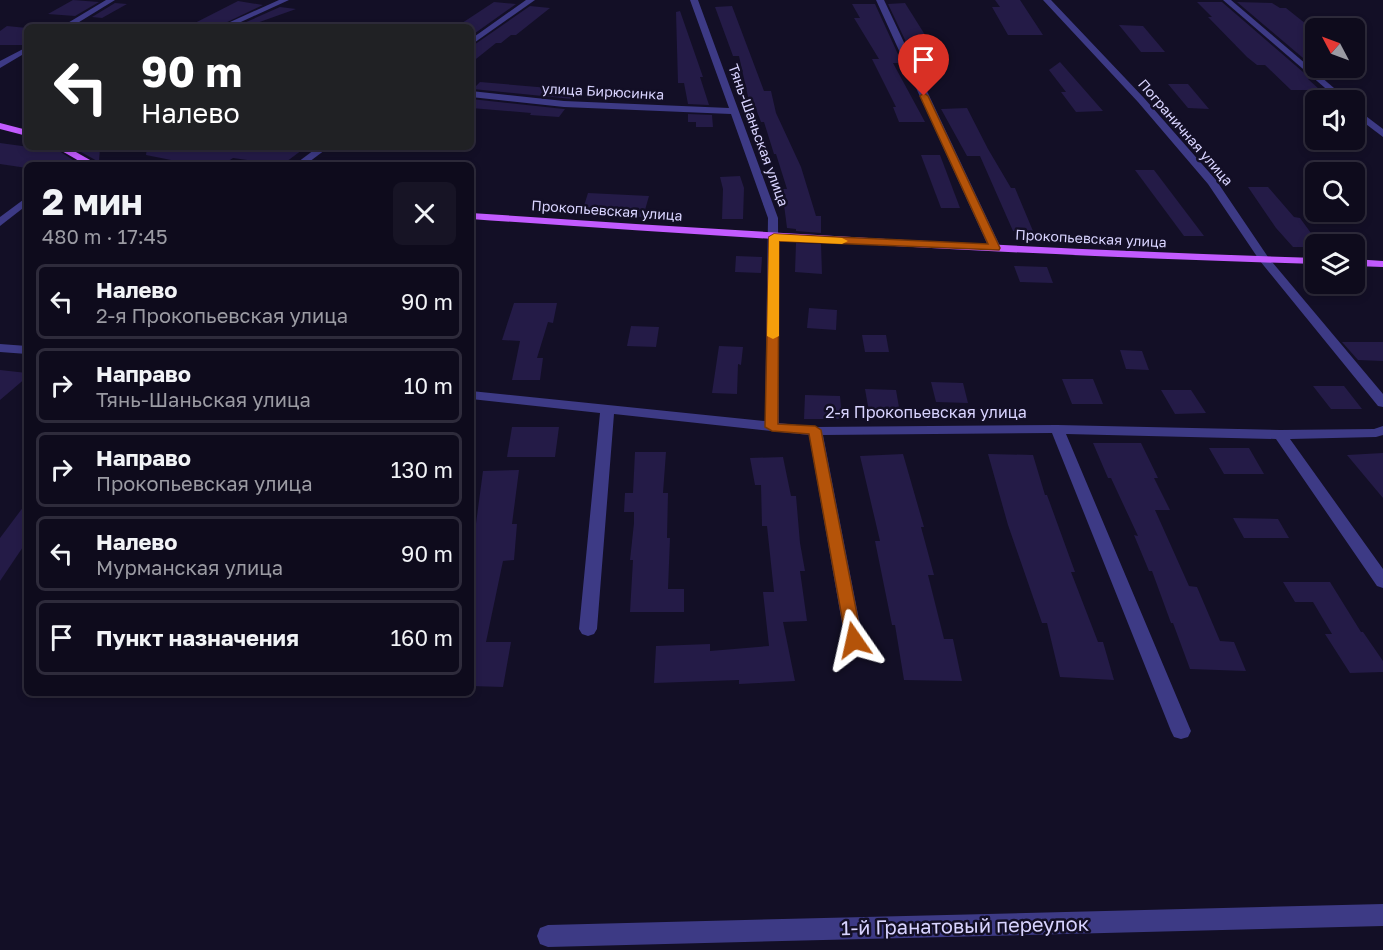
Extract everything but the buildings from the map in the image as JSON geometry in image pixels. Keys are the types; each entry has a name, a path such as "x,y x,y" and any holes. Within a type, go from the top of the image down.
{"main road":[{"path":"0,126 24,132"},
{"path":"64,150 78,162"},
{"name":"Прокопьевская улица","path":"474,216 774,237 1125,255 1305,261"},
{"path":"1365,263 1383,264"}],"street":[{"path":"70,24 111,0"},
{"path":"230,24 285,0"},
{"path":"474,41 531,0"},
{"name":"Тянь-Шаньская улица","path":"694,0 773,218 772,427"},
{"path":"880,0 995,248"},
{"name":"Пограничная улица","path":"1047,0 1141,100 1212,182 1264,259 1380,397"},
{"path":"1227,0 1332,90"},
{"path":"0,65 24,51"},
{"name":"улица Бирюсинка","path":"474,94 564,104 734,111"},
{"path":"1365,119 1383,134"},
{"path":"303,162 320,150"},
{"path":"0,223 24,203"},
{"path":"1,350 24,350"},
{"name":"2-я Прокопьевская улица","path":"474,395 815,430 1057,429 1280,435 1383,430"},
{"path":"588,629 607,410"},
{"path":"1057,429 1180,731"},
{"path":"815,430 854,640"},
{"path":"1280,435 1383,582"},
{"name":"1-й Гранатовый переулок","path":"548,936 1383,915"}],"slow traffic":[{"path":"773,336 774,237 842,241"}],"route":[{"path":"854,640 815,430 772,427 774,237 995,248 924,96"}]}
